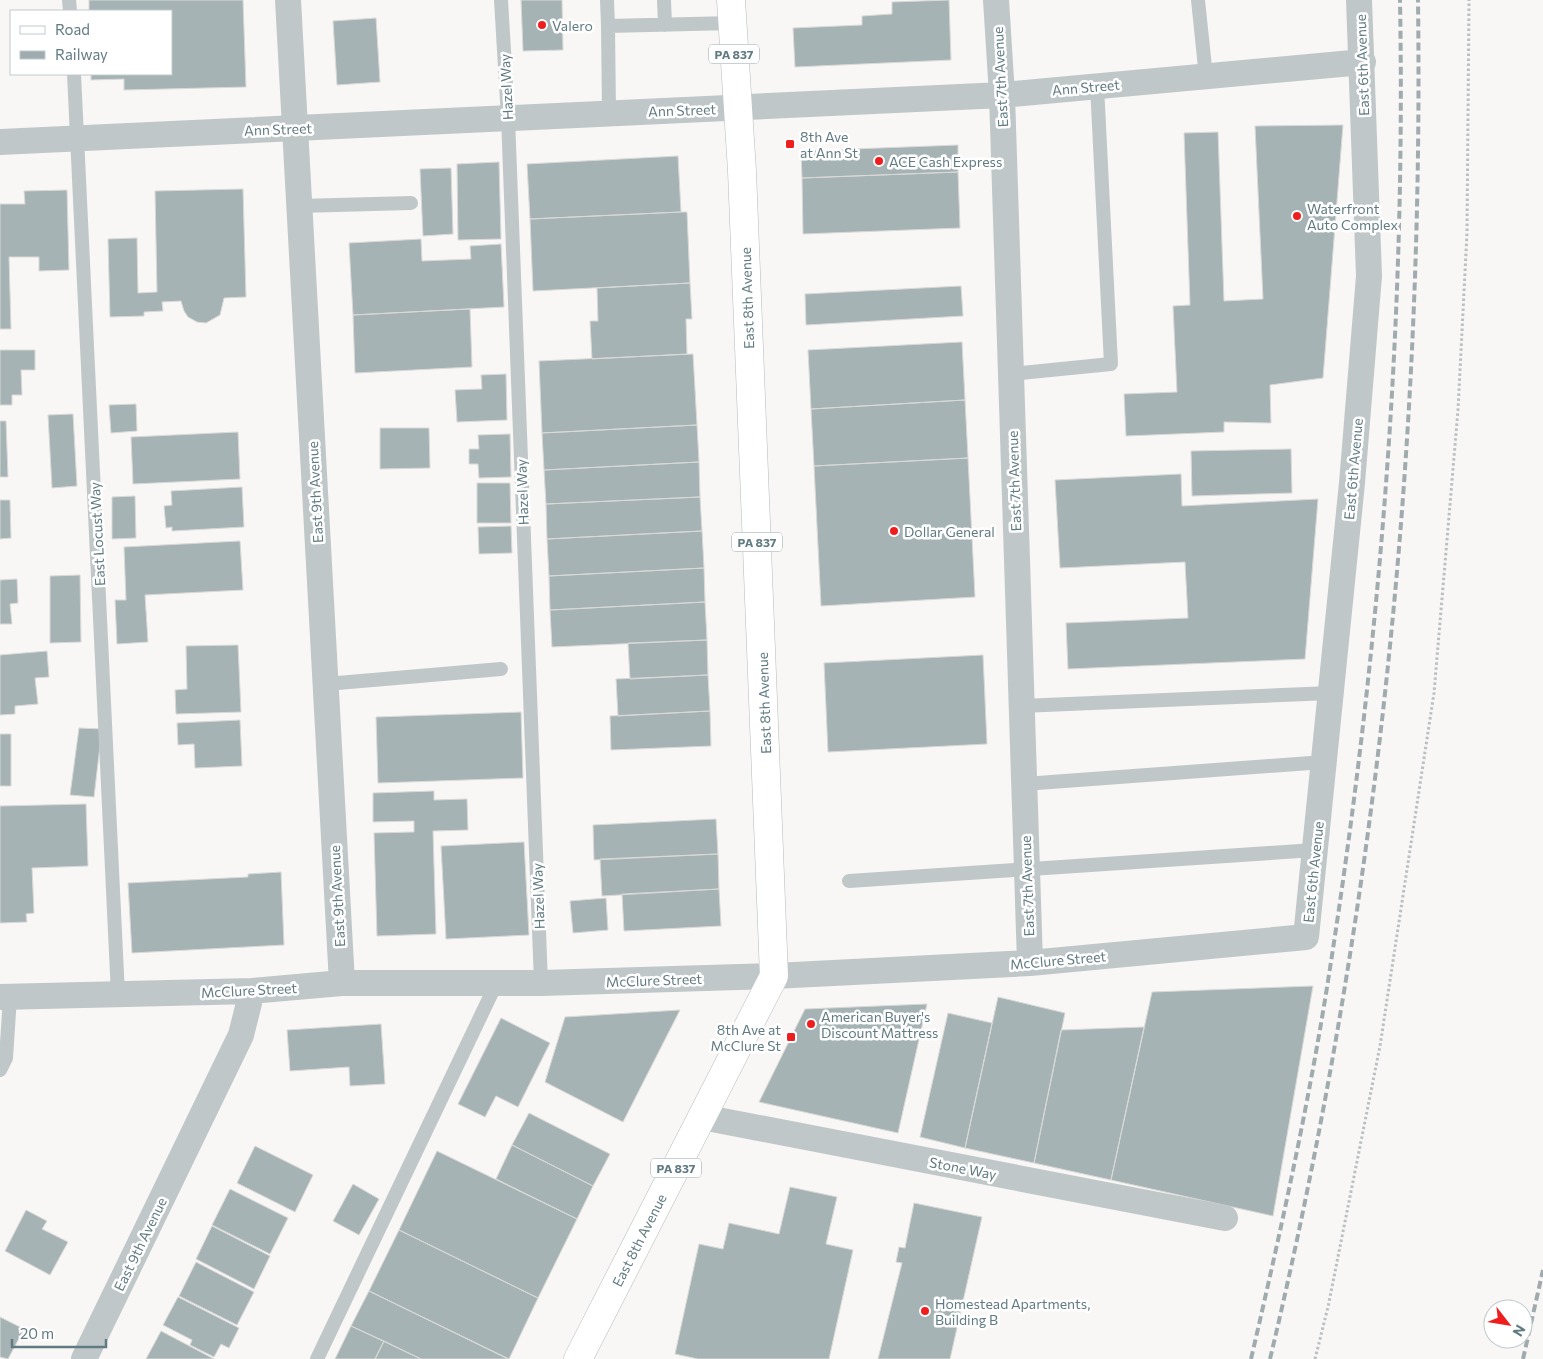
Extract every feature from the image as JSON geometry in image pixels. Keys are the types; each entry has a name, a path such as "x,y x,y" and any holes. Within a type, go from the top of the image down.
{"main road":[{"name":"East 8th Avenue","path":"578,1359 774,976 743,191 736,108 732,11"}],"street":[{"name":"East 9th Avenue","path":"288,0 342,984"},
{"name":"East 7th Avenue","path":"996,0 1002,95 1030,963"},
{"name":"East 6th Avenue","path":"1306,937 1352,483 1369,276 1363,62 1359,0"},
{"name":"Ann Street","path":"0,142 689,108 736,108 1002,95 1363,62"},
{"name":"McClure Street","path":"5,997 252,991 342,984 496,984 774,976 1030,963 1306,937"},
{"name":"East 9th Avenue","path":"84,1359 241,1036 252,991"},
{"name":"Stone Way","path":"702,1117 1225,1218"}],"lane":[{"name":"Hazel Way","path":"501,0 508,118 542,983"},
{"path":"607,0 609,113"},
{"path":"664,0 665,25"},
{"path":"1198,0 1206,77"},
{"path":"608,26 665,25 732,11"},
{"name":"East Locust Way","path":"74,75 118,995"},
{"path":"1011,374 1111,364 1097,86"},
{"path":"299,206 411,202"},
{"path":"326,684 501,669"},
{"path":"1021,706 1331,693"},
{"path":"1024,784 1324,762"},
{"path":"850,881 1315,850"},
{"path":"317,1359 496,984"},
{"path":"0,1070 6,1058 5,997"}],"path":[{"path":"1315,1359 1328,1307 1380,1046 1434,692 1458,410 1466,233 1469,0"}],"building":[{"path":"89,0 243,0 246,87 124,90 124,79 91,80 91,75 172,75 172,10 89,10"},
{"name":"Valero","path":"521,0 562,0 563,50 523,51"},
{"path":"949,0 951,60 795,67 793,28 862,25 862,16 892,14 892,2"},
{"path":"376,18 380,82 337,85 333,21"},
{"name":"Waterfront Auto Complex","path":"1343,125 1323,378 1270,385 1271,423 1224,422 1224,432 1126,436 1124,394 1177,392 1173,306 1190,305 1184,133 1218,132 1224,301 1263,299 1255,126"},
{"name":"ACE Cash Express","path":"958,145 958,172 802,178 801,151"},
{"path":"678,156 681,212 530,219 527,164"},
{"path":"499,162 501,239 458,240 457,164"},
{"path":"451,168 453,234 423,236 420,169"},
{"path":"958,172 960,228 803,234 802,178"},
{"path":"243,189 246,297 224,298 220,315 206,323 197,322 188,317 181,301 162,302 163,311 144,312 144,316 110,317 108,239 137,238 138,293 157,292 155,191"},
{"path":"67,190 69,270 39,271 39,257 9,257 11,329 0,329 0,204 25,204 24,191"},
{"path":"687,212 690,283 533,291 530,219"},
{"path":"421,239 422,261 471,259 470,246 501,244 504,307 353,315 349,243"},
{"path":"690,283 692,319 686,319 687,354 592,359 590,321 598,321 597,288"},
{"path":"961,286 963,316 806,325 805,294"},
{"path":"470,309 472,367 355,373 353,315"},
{"path":"962,342 965,400 811,409 808,350"},
{"path":"0,350 35,350 35,370 21,370 22,395 12,395 12,405 0,405"},
{"path":"693,354 697,425 542,433 539,361"},
{"path":"506,374 507,420 457,422 455,390 482,389 481,375"},
{"path":"965,400 968,458 814,466 811,409"},
{"path":"136,404 137,431 111,433 109,405"},
{"path":"73,414 77,486 52,488 48,415"},
{"path":"0,421 6,421 8,477 0,477"},
{"path":"697,425 699,462 544,470 542,433"},
{"path":"380,428 429,428 430,468 380,469"},
{"path":"238,432 240,479 133,484 131,437"},
{"path":"510,434 511,477 479,478 478,464 469,464 469,449 479,449 478,435"},
{"path":"1291,449 1292,493 1192,496 1191,451"},
{"name":"Dollar General","path":"968,458 975,597 821,606 814,466"},
{"path":"699,462 700,497 546,504 544,470"},
{"path":"1181,474 1182,506 1318,499 1305,659 1068,669 1066,623 1188,618 1185,562 1060,568 1055,480"},
{"path":"477,483 510,483 511,523 477,523"},
{"path":"242,487 244,527 172,531 172,527 166,528 164,506 172,505 171,491"},
{"path":"135,496 136,538 112,539 112,497"},
{"path":"700,497 702,531 547,539 546,504"},
{"path":"0,500 10,500 11,538 0,539"},
{"path":"511,526 512,553 479,554 478,527"},
{"path":"702,531 704,568 549,576 547,539"},
{"path":"240,541 243,590 145,595 148,642 117,644 115,600 126,600 124,547"},
{"path":"704,568 705,602 550,610 549,576"},
{"path":"80,575 81,642 50,643 50,576"},
{"path":"17,579 18,603 10,604 12,624 0,624 0,580"},
{"path":"705,602 707,640 552,647 550,610"},
{"path":"707,640 708,675 630,679 628,643"},
{"path":"238,645 241,712 176,714 175,690 187,689 186,646"},
{"path":"47,651 49,677 35,678 38,704 15,706 15,714 0,715 0,655"},
{"path":"983,655 987,744 828,752 824,663"},
{"path":"708,675 710,711 618,716 616,679"},
{"path":"710,711 711,746 611,750 610,716"},
{"path":"521,712 523,778 378,783 376,717"},
{"path":"240,720 242,766 195,768 194,744 178,745 177,723"},
{"path":"79,728 102,729 94,797 70,795"},
{"path":"0,734 11,734 11,786 0,786"},
{"path":"434,791 434,800 467,799 468,830 433,831 436,934 377,936 374,833 414,832 414,821 373,822 373,793"},
{"path":"86,804 88,866 32,868 34,913 26,914 27,922 0,923 0,806"},
{"path":"716,819 718,854 594,860 593,825"},
{"path":"524,842 529,935 446,939 441,846"},
{"path":"718,854 719,889 602,896 600,859"},
{"path":"281,872 284,945 132,953 128,883 248,877 248,874"},
{"path":"719,889 721,926 624,931 622,894"},
{"path":"606,898 608,930 573,933 570,901"},
{"path":"1313,986 1273,1216 1111,1180 1152,992"},
{"path":"998,997 1065,1013 1034,1163 965,1148"},
{"path":"927,1004 898,1133 759,1102 805,1009"},
{"path":"680,1010 623,1122 545,1082 565,1017"},
{"path":"948,1013 992,1023 965,1148 920,1137"},
{"path":"501,1018 550,1043 518,1107 496,1096 485,1117 458,1104"},
{"path":"381,1024 385,1084 350,1086 349,1067 290,1071 287,1030"},
{"path":"1144,1027 1111,1180 1034,1163 1061,1030"},
{"path":"529,1113 610,1154 593,1186 512,1145"},
{"path":"512,1145 593,1186 577,1219 496,1179"},
{"path":"255,1146 313,1175 295,1212 237,1183"},
{"path":"437,1151 577,1219 538,1298 399,1230"},
{"path":"353,1184 379,1199 359,1235 333,1221"},
{"path":"790,1187 837,1197 826,1244 853,1250 829,1359 698,1359 675,1354 699,1244 723,1249 729,1223 779,1234"},
{"path":"230,1189 288,1218 270,1254 212,1225"},
{"name":"Homestead Apartments, Building B","path":"914,1203 982,1217 950,1359 878,1359 902,1263 896,1262 899,1247 905,1248"},
{"path":"26,1210 47,1221 42,1229 68,1242 50,1275 5,1251"},
{"path":"212,1226 270,1256 254,1289 196,1259"},
{"path":"399,1230 538,1298 509,1359 369,1291"},
{"path":"196,1262 254,1292 237,1325 179,1296"},
{"path":"369,1291 508,1359 421,1359 351,1326"},
{"path":"178,1297 239,1328 229,1348 221,1344 214,1357 190,1345 192,1340 163,1325"},
{"path":"0,1317 24,1329 8,1359 0,1357"},
{"path":"351,1326 384,1341 375,1359 335,1359"},
{"path":"161,1331 214,1359 146,1359"},
{"path":"384,1341 421,1359 375,1359"}],"railway":[{"path":"1251,1359 1312,1076 1346,859 1362,737 1375,615 1393,369 1401,123 1400,0"},
{"path":"1270,1359 1307,1192 1339,1023 1365,854 1386,684 1402,513 1412,343 1418,171 1418,0"},
{"path":"1523,1359 1543,1270"}],"place":[{"name":"Valero","path":"542,25"},
{"name":"8th Ave at Ann St","path":"790,144"},
{"name":"ACE Cash Express","path":"879,161"},
{"name":"Waterfront Auto Complex","path":"1297,216"},
{"name":"Dollar General","path":"894,531"},
{"name":"American Buyer's Discount Mattress","path":"811,1024"},
{"name":"8th Ave at McClure St","path":"791,1037"},
{"name":"Homestead Apartments, Building B","path":"925,1311"}]}
